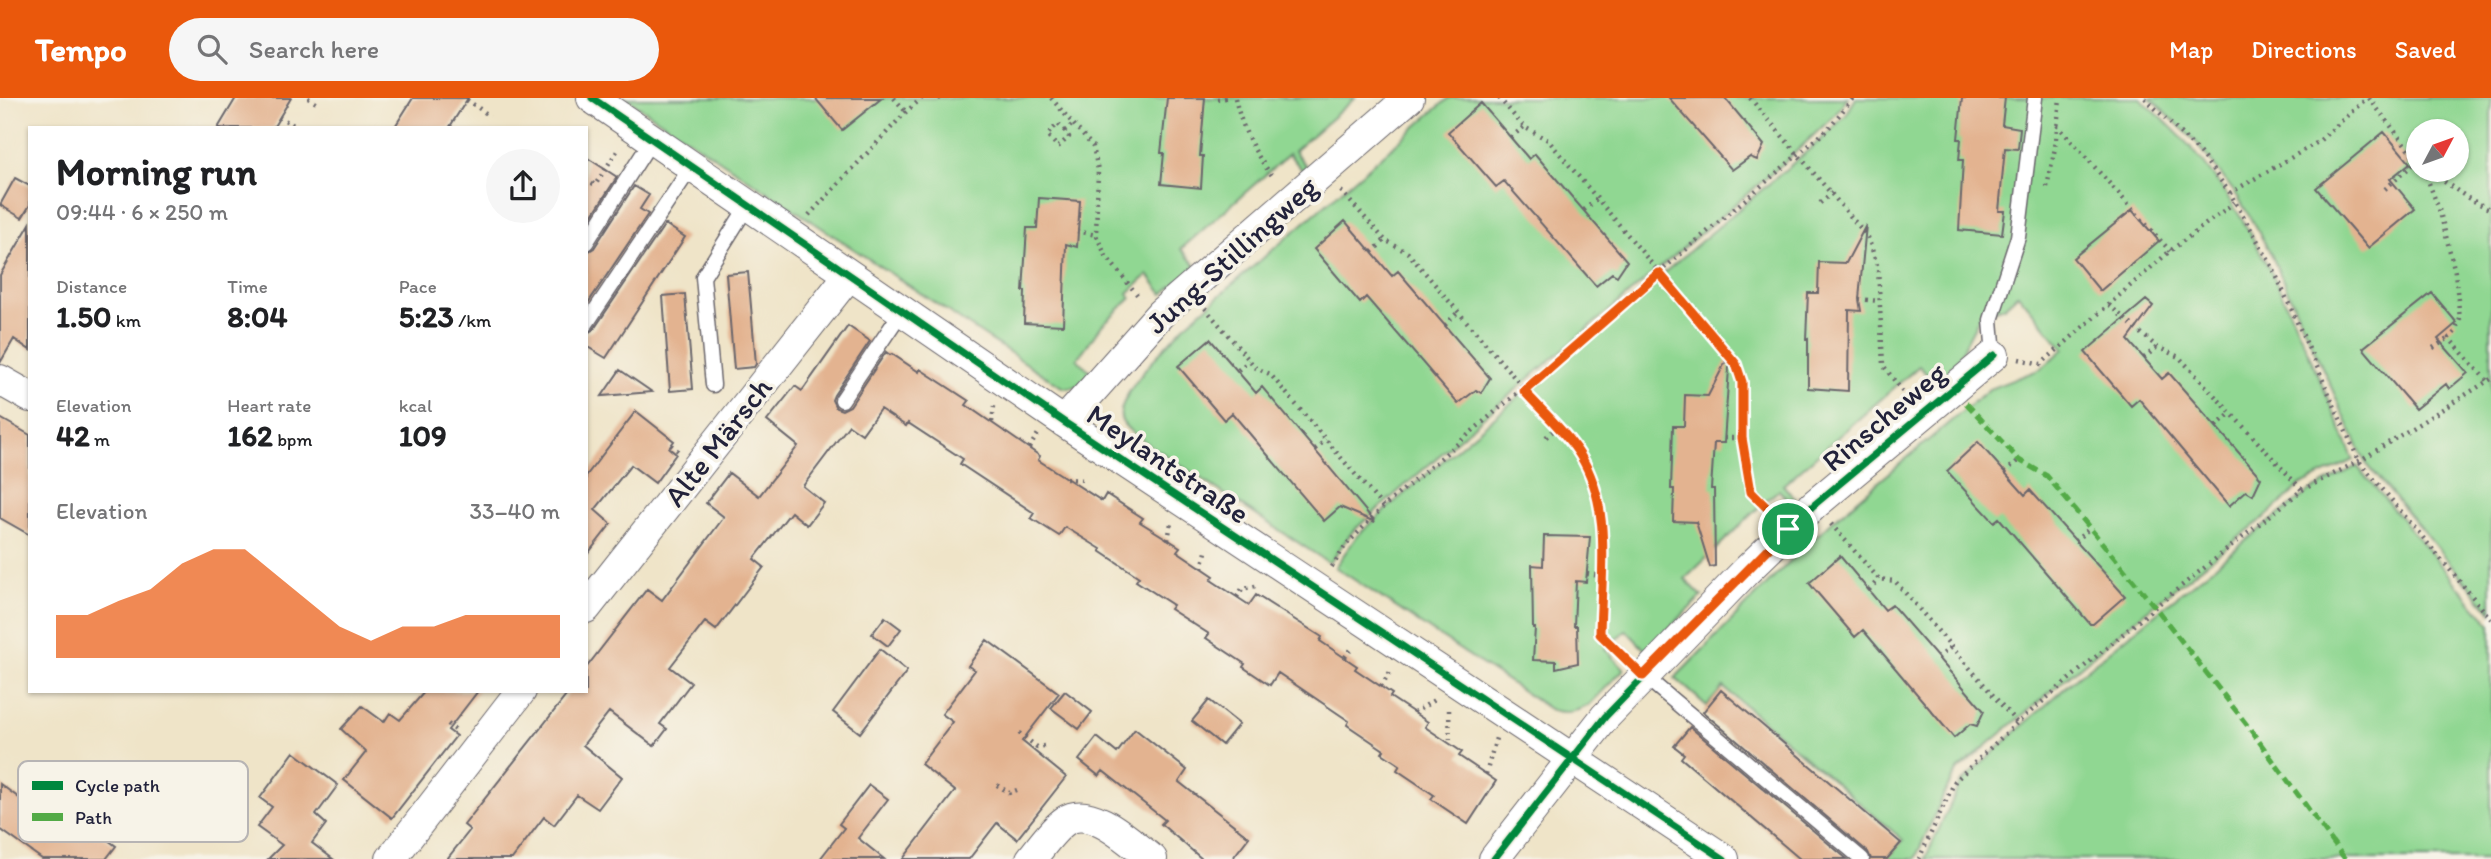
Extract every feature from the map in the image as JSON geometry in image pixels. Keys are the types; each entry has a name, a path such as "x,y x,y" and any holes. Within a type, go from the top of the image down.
{"street":[{"name":"Meylantstraße","path":"592,98 1064,422 1724,859"},
{"name":"Jung-Stillingweg","path":"1064,422 1156,318 1409,98"},
{"name":"Alte Märsch","path":"588,605 849,275"},
{"name":"Rinscheweg","path":"1494,859 1605,717 1788,529 1994,355"},
{"path":"0,380 28,396"},
{"path":"391,859 519,693"},
{"path":"1031,859 1064,822 1075,817 1088,818 1112,827 1152,859"}],"lane":[{"path":"1994,355 1991,320 2018,237 2035,98"},
{"path":"588,240 653,138"},
{"path":"588,321 692,166"},
{"path":"713,385 703,277 748,205"},
{"path":"842,400 902,311"},
{"path":"1643,676 1862,859"}],"path":[{"path":"308,98 318,104"},
{"path":"894,98 906,112"},
{"path":"804,221 922,98"},
{"path":"1051,98 1093,147 1098,170 1096,235 1106,256 1156,318"},
{"path":"1217,99 1227,98"},
{"path":"1235,98 1241,123 1257,157 1292,199"},
{"path":"1499,98 1524,127 1548,141 1736,364 1742,382 1742,438 1751,492 1788,529"},
{"path":"1750,98 1868,237 1878,268 1883,365 1920,416"},
{"path":"1331,568 1345,546 1383,508 1524,391 1827,130 1853,98"},
{"path":"2145,98 2200,153 2230,193 2272,266 2359,461 2491,620"},
{"path":"2230,193 2318,142 2368,98 2406,145"},
{"path":"467,100 490,116"},
{"path":"279,117 295,126"},
{"path":"1058,124 1065,131 1069,137 1058,147 1047,135 1058,124"},
{"path":"1065,131 1073,124"},
{"path":"2057,125 2170,251"},
{"path":"1511,137 1524,127"},
{"path":"592,183 595,185 619,147"},
{"path":"2385,189 2406,171"},
{"path":"2430,182 2455,272 2460,319 2455,332 2433,348"},
{"path":"2444,182 2491,210"},
{"path":"1338,188 1385,240 1408,253 1579,453 1593,479 1602,516 1600,634 1643,676"},
{"path":"1820,204 1832,193"},
{"path":"1584,210 1597,200"},
{"path":"1994,355 2041,364 2170,251 2235,202"},
{"path":"1077,231 1096,235"},
{"path":"1372,252 1385,240"},
{"path":"1860,299 1879,301"},
{"path":"1202,304 1256,368 1270,374 1383,508"},
{"path":"2109,305 2157,347 2179,357 2302,490"},
{"path":"1445,325 1458,313"},
{"path":"1919,859 1955,781 2017,723 2155,607 2302,490 2359,461 2489,380 2449,338"},
{"path":"2144,358 2157,347"},
{"path":"1238,370 1249,360"},
{"path":"2216,426 2231,414"},
{"path":"1546,437 1557,428"},
{"path":"1724,438 1742,438"},
{"path":"1315,449 1326,440"},
{"path":"2005,472 2019,460"},
{"path":"1066,479 1086,480"},
{"path":"1828,521 1880,579 1895,581 2017,723"},
{"path":"2075,541 2090,528"},
{"path":"1587,574 1601,576"},
{"path":"1869,590 1880,579"},
{"path":"1237,597 1242,589 1272,583"},
{"path":"1938,658 1951,647"},
{"path":"1414,713 1442,695"},
{"path":"1449,702 1450,744"},
{"path":"1486,775 1498,732"},
{"path":"1019,733 1037,747 1044,746"},
{"path":"997,785 1009,793 1017,790"}],"green space":[{"path":"626,98 1355,98 1294,151 1308,168 1303,171 1289,154 1181,249 1196,266 1163,294 1148,275 1128,293 1131,298 1103,324 1077,359 1092,373 1078,384 1067,388"},
{"path":"1449,98 1848,98 1834,116 1785,162 1353,531 1329,563 1134,434 1122,422 1122,408 1134,384 1183,327"},
{"path":"1856,98 2140,98 2196,153 2249,231 2288,306 2354,460 2301,485 2270,513 2142,614 1958,770 1946,790 1915,859 1887,859 1903,840 1723,687 1707,706 1675,678 1837,517 1989,389 2041,369 2064,349 2018,294 2004,307 1981,314 1955,364 1936,384 1919,366 1783,485 1798,502 1793,506 1779,490 1765,501 1685,579 1702,596 1646,651 1626,630 1605,649 1624,669 1589,705 1580,709 1566,712 1551,710 1335,567 1357,536 1392,504 1825,136 1846,115"},
{"path":"2150,98 2491,98 2491,612 2365,462 2270,252 2238,197 2196,142"},
{"path":"2357,466 2491,625 2491,859 1925,859 1960,784 2010,737 2076,678 2264,526 2307,493"}],"building":[{"path":"236,98 291,98 274,126 219,126"},
{"path":"413,98 468,98 450,126 395,126"},
{"path":"815,98 882,98 842,130"},
{"path":"1167,98 1205,98 1200,156 1203,156 1201,188 1161,184 1164,153 1161,153"},
{"path":"1669,98 1725,98 1764,145 1757,160 1750,157 1732,170"},
{"path":"1962,98 2005,98 2002,125 2020,128 2018,149 2005,148 1999,211 2005,211 2002,234 1959,230 1963,160 1959,160 1961,139 1958,139"},
{"path":"1481,103 1529,159 1535,154 1627,261 1617,276 1612,273 1596,286 1504,181 1496,187 1448,132"},
{"path":"2384,132 2406,158 2406,166 2390,179 2415,209 2368,248 2316,188"},
{"path":"588,158 617,177 588,222"},
{"path":"15,178 28,185 28,208 22,218 0,205"},
{"path":"634,186 649,195 640,209 648,214 588,303 588,252 594,248"},
{"path":"1039,198 1080,201 1077,247 1066,244 1063,325 1024,323 1027,228 1037,228"},
{"path":"2132,210 2159,241 2100,291 2073,258"},
{"path":"1345,221 1392,276 1398,271 1490,378 1481,393 1476,390 1458,404 1366,297 1360,303 1314,249"},
{"path":"665,224 685,237 606,358 588,347 588,333 594,329"},
{"path":"1866,225 1859,299 1861,311 1849,310 1848,391 1808,388 1808,293 1818,293 1819,262 1846,263"},
{"path":"28,227 28,349 14,339 0,363 0,275"},
{"path":"748,272 756,364 754,367 734,369 726,274"},
{"path":"2432,293 2457,323 2438,339 2468,373 2449,389 2446,384 2415,409 2363,348"},
{"path":"685,294 693,389 670,391 663,296"},
{"path":"2146,300 2153,306 2128,340 2162,379 2169,373 2261,478 2253,495 2246,491 2229,506 2139,399 2131,406 2085,352"},
{"path":"848,326 870,341 834,395 832,400 836,408 842,410 850,406 886,352 919,372 920,369 969,401 966,405 1040,456 1038,460 1102,501 1106,494 1143,518 1140,522 1180,547 1177,551 1214,576 1211,580 1249,605 1256,595 1322,637 1320,641 1392,694 1390,697 1428,722 1425,727 1462,752 1459,756 1496,781 1468,824 1431,799 1434,795 1397,770 1400,765 1382,753 1384,750 1347,725 1349,721 1278,673 1270,685 1243,667 1245,664 1206,638 1209,634 1170,609 1173,605 1136,581 1139,577 1100,551 1101,549 1065,527 1059,536 1031,518 1034,513 960,464 963,459 908,423 906,426 880,409 862,434 849,425 803,486 824,503 807,525 791,512 754,559 764,567 716,630 705,622 670,667 691,683 660,724 667,729 654,746 609,712 583,745 622,777 598,809 577,795 554,825 544,817 512,859 447,859 470,830 464,825 568,693 588,693 588,665 647,589 662,600 724,517 706,503 729,473 759,496 798,446 767,421 795,386 802,391"},
{"path":"1210,339 1256,393 1262,387 1375,522 1340,507 1324,521 1232,413 1224,420 1178,366"},
{"path":"1730,353 1724,443 1714,443 1711,489 1714,489 1715,566 1710,567 1696,522 1673,521 1673,426 1684,426 1685,395 1708,396"},
{"path":"620,370 652,392 602,396"},
{"path":"636,411 674,441 669,448 676,454 655,483 631,465 595,510 611,524 588,553 588,473"},
{"path":"0,418 28,434 28,534 0,518"},
{"path":"1978,442 2025,495 2030,490 2125,596 2093,624 2090,624 1999,518 1994,522 1947,471"},
{"path":"1544,536 1590,537 1586,582 1576,581 1574,626 1577,626 1578,663 1556,668 1556,661 1533,660 1535,628 1532,565 1543,566"},
{"path":"1840,556 1885,610 1892,605 1984,711 1977,726 1970,724 1954,738 1863,630 1855,637 1809,583"},
{"path":"885,617 901,629 888,646 872,634"},
{"path":"987,640 1059,693 1022,741 1066,777 1017,839 997,823 969,859 903,859 955,791 921,764 953,722 942,714 975,670 968,666"},
{"path":"880,649 907,671 860,733 833,712"},
{"path":"1721,690 1901,843 1887,859 1871,859 1868,852 1703,712"},
{"path":"1065,691 1092,712 1079,729 1051,708"},
{"path":"423,693 476,693 448,730 456,736 392,818 344,780 366,752 341,729 362,706 384,722 390,713 400,720"},
{"path":"1209,700 1239,724 1222,745 1192,721"},
{"path":"1690,727 1847,859 1800,859 1681,758 1684,754 1674,746"},
{"path":"1135,729 1187,770 1179,782 1249,837 1232,859 1202,859 1161,824 1165,820 1103,771 1099,776 1079,760 1097,737 1117,753"},
{"path":"294,752 338,785 316,815 326,824 312,843 333,859 268,859 282,845 257,827 272,807 260,798"},
{"path":"0,784 18,797 18,842 0,829"},
{"path":"869,785 888,799 858,838 884,859 820,859 844,828 839,824"},
{"path":"18,842 111,842 116,846 106,859 42,859"}],"marked path":[{"path":"1966,403 2019,460 2047,476 2155,607 2247,725 2345,859"}],"cycle path":[{"path":"592,98 1064,422 1724,859"},
{"path":"1494,859 1605,717 1746,571 1814,505 1994,355"}],"route":[{"path":"1659,273 1736,364 1742,382 1742,438 1751,492 1788,529 1643,676 1600,634 1602,516 1593,479 1579,453 1524,391 1659,273"}]}
